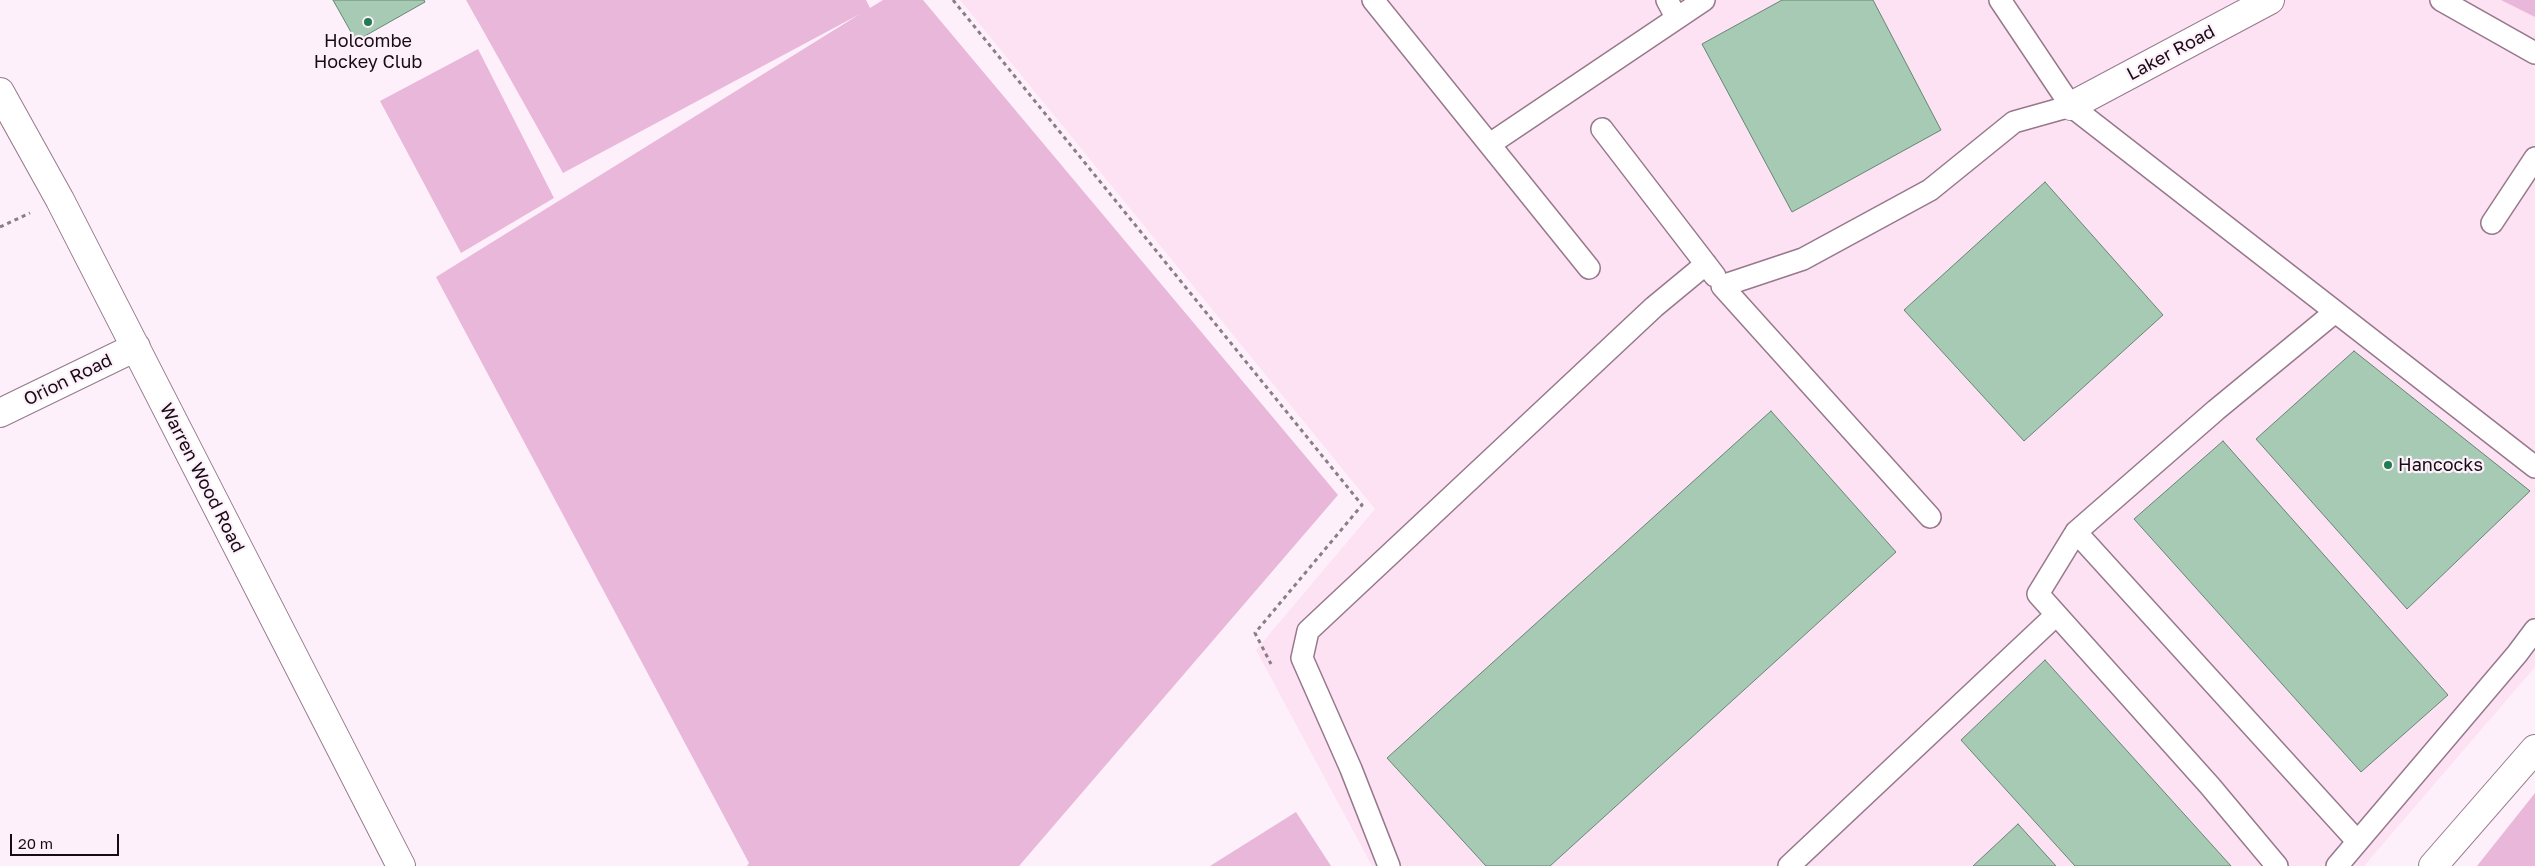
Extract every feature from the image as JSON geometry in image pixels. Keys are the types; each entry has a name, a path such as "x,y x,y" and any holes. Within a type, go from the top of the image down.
{"street":[{"name":"Laker Road","path":"2071,106 2270,0"},
{"name":"Warren Wood Road","path":"0,92 60,200 402,866"},
{"name":"Orion Road","path":"0,413 136,347"},
{"path":"2433,866 2535,749"}],"lane":[{"path":"1373,0 1589,268"},
{"path":"1490,144 1672,8 1704,0"},
{"path":"2000,0 2071,106 2535,467"},
{"path":"2441,0 2535,53"},
{"path":"1722,286 1803,259 1930,190 2014,122 2071,106"},
{"path":"1602,129 1722,286 1930,517"},
{"path":"2492,223 2535,158"},
{"path":"1389,866 1351,769 1302,658 1308,631 1654,307 1706,264"},
{"path":"2277,866 2210,786 2038,594 2076,532 2216,410 2335,312"},
{"path":"2076,532 2357,841"},
{"path":"1789,866 2056,615"},
{"path":"2337,866 2517,654 2535,630"}],"path":[{"path":"953,0 1362,505 1255,633 1273,667"}],"shaded area":[{"path":"466,0 866,0 870,8 883,0 923,0 1338,495 1019,866 747,866 749,863 436,277 860,14 563,173"},
{"path":"960,0 2535,0 2535,667 2364,866 1372,866 1256,650 1375,509"},
{"path":"2501,0 2535,0 2535,17"},
{"path":"478,49 554,198 461,253 380,101"},
{"path":"2535,793 2535,866 2477,866"},
{"path":"1296,812 1331,866 1210,866"}],"building":[{"name":"Holcombe Hockey Club","path":"333,0 424,0 425,2 356,41"},
{"path":"1782,0 1873,0 1941,130 1792,212 1702,44"},
{"path":"2045,182 2163,315 2024,441 1904,310"},
{"name":"Hancocks","path":"2354,351 2530,491 2407,609 2256,439"},
{"path":"1771,411 1896,552 1550,866 1486,866 1387,758"},
{"path":"2223,441 2448,695 2361,772 2134,519"},
{"path":"2045,660 2231,866 2075,866 1961,740"},
{"path":"2018,824 2056,866 1973,866"}],"place":[{"name":"Holcombe Hockey Club","path":"368,22"},
{"name":"Hancocks","path":"2388,465"}]}
